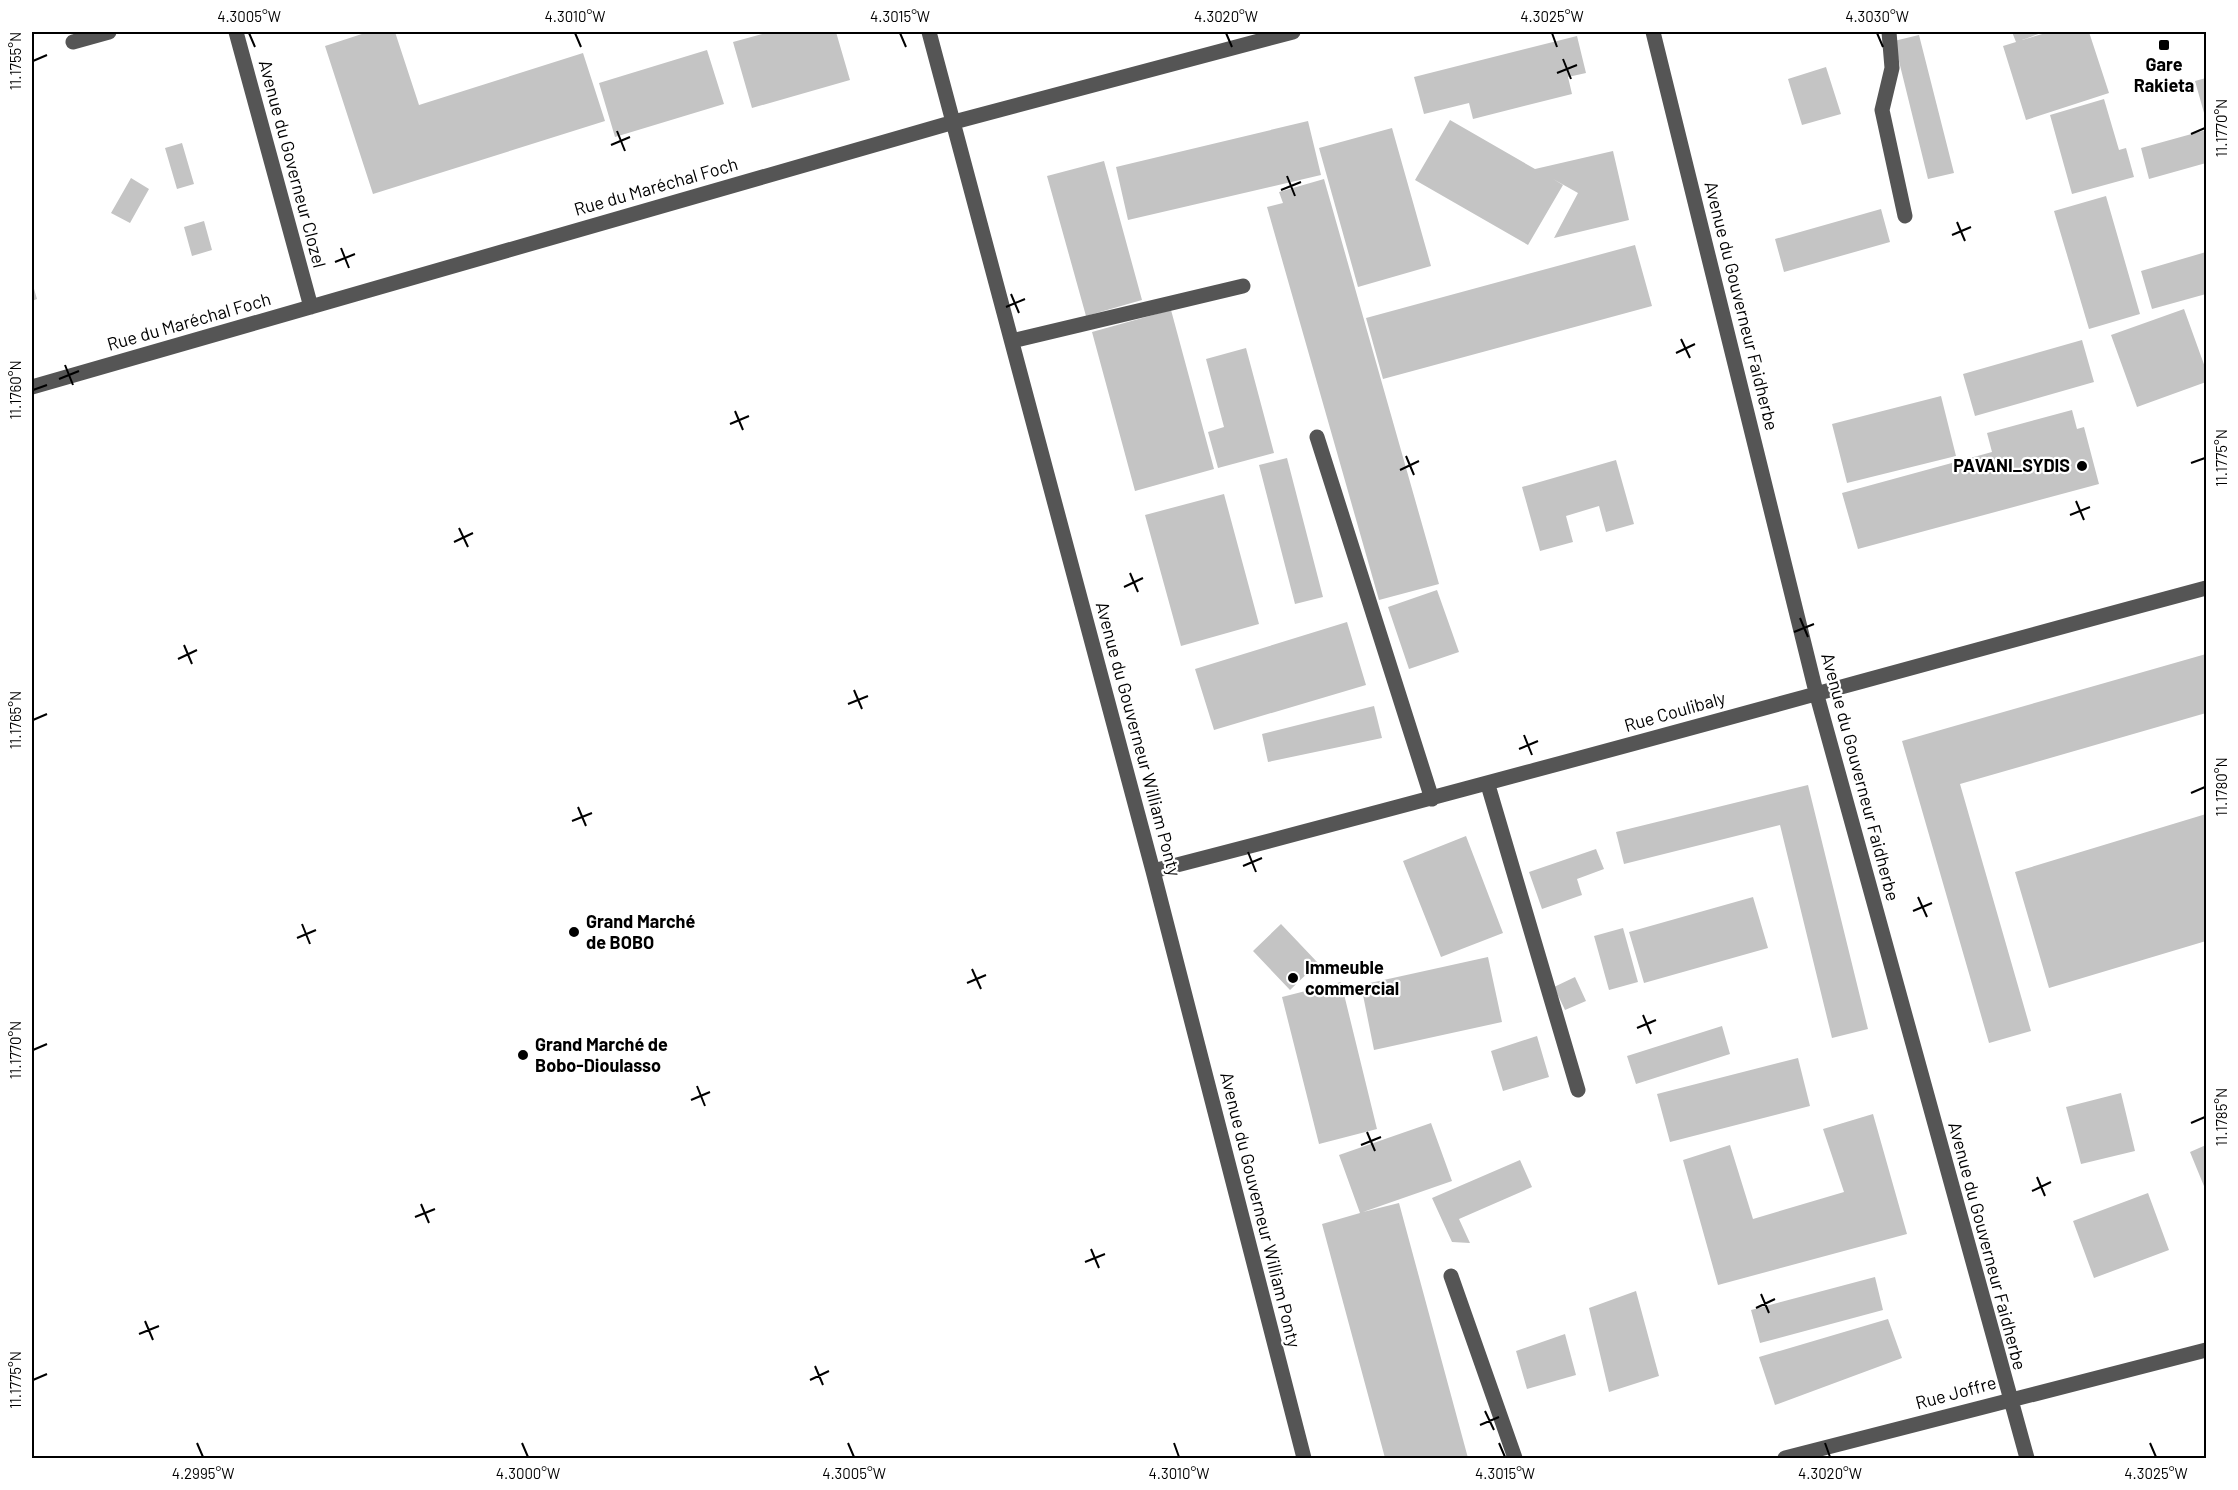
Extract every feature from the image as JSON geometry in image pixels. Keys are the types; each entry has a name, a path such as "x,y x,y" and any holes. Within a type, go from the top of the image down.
{"street":[{"path":"73,42 109,32"},
{"name":"Avenue du Governeur Clozel","path":"236,32 311,307"},
{"name":"Avenue du Gouverneur William Ponty","path":"929,32 1153,871 1304,1458"},
{"name":"Rue du Maréchal Foch","path":"32,387 954,122 1293,32"},
{"name":"Avenue du Gouverneur Faidherbe","path":"1653,32 1816,692 2027,1458"},
{"path":"1889,32 1892,68 1882,110 1905,216"},
{"path":"1012,341 1243,285"},
{"path":"1317,437 1432,800"},
{"name":"Rue Coulibaly","path":"1153,871 1488,785 1816,692 2206,588"},
{"path":"1488,785 1578,1090"},
{"path":"1451,1276 1515,1458"},
{"name":"Rue Joffre","path":"1785,1458 2206,1350"}],"building":[{"path":"368,32 395,32 419,105 583,53 605,121 373,194 325,46"},
{"path":"770,32 836,32 850,80 752,108 733,42"},
{"path":"2012,32 2044,32 2022,40 2049,32 2089,32 2109,93 2026,120 2003,46 2016,42"},
{"path":"1919,35 1954,173 1928,179 1894,41"},
{"path":"1577,36 1586,73 1568,77 1572,94 1473,119 1469,103 1424,114 1414,77"},
{"path":"707,50 724,104 615,137 599,83"},
{"path":"1826,67 1841,114 1802,125 1788,79"},
{"path":"2206,78 2206,120 2195,81"},
{"path":"2104,99 2119,150 2126,148 2134,177 2072,194 2050,115"},
{"path":"1450,120 1535,169 1613,151 1629,220 1554,238 1578,193 1553,179 1563,185 1528,245 1415,180"},
{"path":"1308,121 1321,175 1128,220 1116,167"},
{"path":"1392,128 1431,266 1358,287 1319,148"},
{"path":"2206,130 2206,163 2149,179 2141,148"},
{"path":"182,143 194,184 177,189 165,148"},
{"path":"1104,161 1142,300 1086,316 1047,176"},
{"path":"131,178 149,189 130,223 111,213"},
{"path":"1324,179 1439,584 1379,600 1267,207 1283,203 1279,192"},
{"path":"2106,196 2140,314 2089,329 2054,211"},
{"path":"1881,209 1890,242 1784,272 1775,239"},
{"path":"204,221 212,250 192,256 184,227"},
{"path":"1635,245 1652,306 1383,379 1366,318"},
{"path":"2206,252 2206,294 2152,309 2141,271"},
{"path":"32,282 37,299 32,301"},
{"path":"2184,309 2206,370 2206,382 2137,407 2111,335"},
{"path":"1171,310 1214,469 1135,491 1092,332"},
{"path":"2082,340 2094,382 1975,416 1963,374"},
{"path":"1246,348 1274,453 1218,468 1208,432 1224,427 1206,359"},
{"path":"1941,396 1956,456 1847,483 1832,424"},
{"path":"2072,410 2077,429 2084,427 2099,484 1858,549 1842,493 1992,452 1987,433"},
{"path":"1287,458 1323,597 1295,604 1259,465"},
{"path":"1616,460 1634,524 1606,532 1599,506 1566,516 1573,542 1540,551 1522,487"},
{"path":"1224,494 1259,624 1181,646 1145,515"},
{"path":"1437,590 1459,652 1409,669 1388,607"},
{"path":"1347,622 1366,685 1214,730 1195,669"},
{"path":"2206,654 2206,713 1960,784 2031,1031 1989,1043 1902,741"},
{"path":"1374,706 1382,738 1268,762 1262,734"},
{"path":"1808,785 1868,1029 1832,1038 1780,825 1624,864 1616,832"},
{"path":"2206,814 2206,941 2049,988 2015,872"},
{"path":"1466,836 1503,933 1441,957 1403,861"},
{"path":"1596,849 1604,869 1577,879 1582,895 1542,909 1529,872"},
{"path":"1753,897 1768,948 1644,983 1629,932"},
{"path":"1281,924 1318,963 1290,990 1253,951"},
{"path":"1623,928 1638,982 1609,990 1594,936"},
{"path":"1488,957 1502,1022 1374,1050 1361,985"},
{"path":"1575,977 1586,1001 1565,1010 1554,987"},
{"path":"1341,982 1377,1129 1319,1144 1282,997"},
{"path":"1722,1026 1730,1054 1636,1084 1627,1056"},
{"path":"1537,1036 1549,1077 1503,1091 1491,1051"},
{"path":"1798,1058 1810,1106 1670,1142 1657,1094"},
{"path":"2121,1093 2135,1151 2081,1164 2066,1107"},
{"path":"1873,1114 1907,1234 1718,1285 1683,1160 1730,1145 1753,1219 1844,1192 1823,1129"},
{"path":"1431,1123 1452,1181 1363,1212 1399,1203 1468,1458 1385,1458 1322,1224 1360,1213 1339,1155"},
{"path":"2206,1145 2206,1191 2190,1152"},
{"path":"1520,1160 1532,1187 1459,1219 1470,1243 1452,1242 1432,1198"},
{"path":"2148,1193 2169,1250 2094,1278 2073,1221"},
{"path":"1875,1277 1883,1310 1760,1343 1751,1310"},
{"path":"1636,1291 1659,1376 1609,1392 1589,1308"},
{"path":"1888,1319 1902,1358 1775,1405 1759,1357"},
{"path":"1565,1334 1576,1375 1527,1389 1516,1351"}],"place":[{"name":"Gare Rakieta","path":"2164,45"},
{"name":"PAVANI_SYDIS","path":"2082,466"},
{"name":"Grand Marché de BOBO","path":"574,932"},
{"name":"Immeuble commercial","path":"1293,978"},
{"name":"Grand Marché de Bobo-Dioulasso","path":"523,1055"}]}
